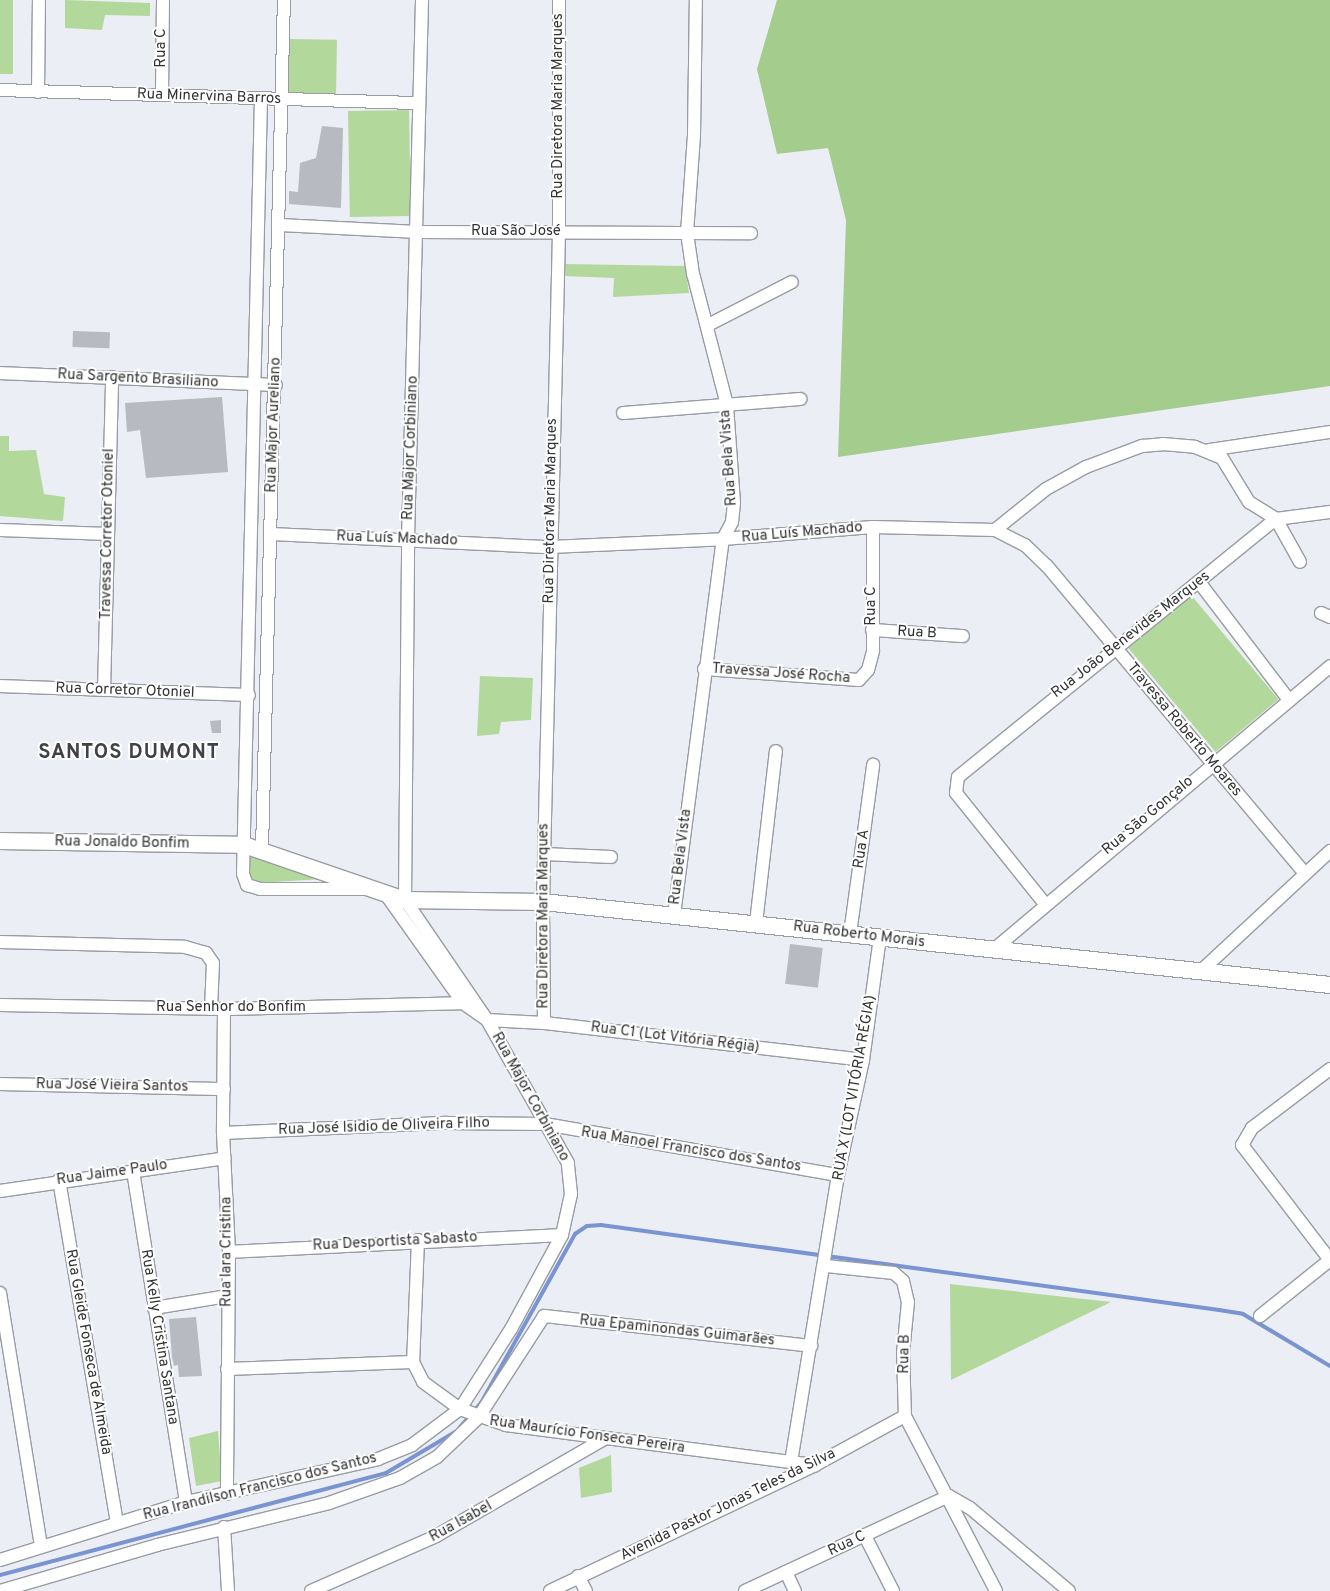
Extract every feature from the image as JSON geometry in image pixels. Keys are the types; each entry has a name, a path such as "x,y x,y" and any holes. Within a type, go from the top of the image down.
{"street":[{"path":"38,92 39,0"},
{"name":"Rua C","path":"162,0 162,95"},
{"name":"Rua Major Aureliano","path":"262,849 276,385 284,0"},
{"name":"Rua Major Corbiniano","path":"422,0 418,103 418,232 408,539 405,900 487,1020 568,1163 571,1177 562,1235"},
{"name":"Rua Diretora Maria Marques","path":"544,1023 543,902 559,231 559,0"},
{"name":"Rua Bela Vista","path":"674,915 704,668 722,539 732,522 734,503 726,405 708,325 693,274 687,233 694,135 696,0"},
{"name":"Rua Minervina Barros","path":"0,90 418,103"},
{"name":"Rua Major Aureliano","path":"261,98 254,385 250,695 244,845 247,885 260,889 366,889"},
{"name":"Rua São José","path":"280,225 418,232 752,233"},
{"path":"708,325 792,282"},
{"name":"Rua Sargento Brasiliano","path":"0,373 276,385"},
{"name":"Travessa Corretor Otoniel","path":"104,690 112,377"},
{"path":"623,413 800,399"},
{"path":"995,530 1046,489 1117,454 1163,444 1208,450 1330,432"},
{"path":"1208,450 1222,458 1249,502 1276,519 1300,562"},
{"path":"1276,519 1330,512"},
{"name":"Rua João Benevides Marques","path":"1045,904 956,793 956,781 962,772 1115,646 1199,582 1276,519"},
{"name":"Rua C","path":"859,680 872,659 873,527"},
{"name":"Rua Luís Machado","path":"271,534 550,546 722,539 873,527 995,530"},
{"path":"0,530 108,534"},
{"name":"Travessa Roberto Moares","path":"995,530 1035,554 1115,646 1210,764 1305,873"},
{"path":"1199,582 1289,700"},
{"name":"Rua B","path":"872,630 962,636"},
{"name":"Rua São Gonçalo","path":"992,951 1210,764 1330,666"},
{"name":"Travessa José Rocha","path":"704,668 859,680"},
{"name":"Rua Corretor Otoniel","path":"0,686 250,695"},
{"path":"756,923 776,751"},
{"name":"Rua A","path":"850,934 873,765"},
{"name":"Rua Jonaldo Bonfim","path":"0,841 244,845"},
{"path":"244,845 262,849 387,896"},
{"path":"1202,970 1330,851"},
{"path":"544,854 611,857"},
{"name":"Rua Major Corbiniano","path":"387,896 463,1003 487,1020"},
{"name":"Rua Roberto Morais","path":"387,896 405,900 543,902 756,923 992,951 1202,970 1330,985"},
{"name":"RUA X (LOT VITÓRIA RÉGIA)","path":"790,1462 826,1266 838,1175 863,1060 880,938"},
{"path":"0,942 186,947 206,953 213,963 211,1009"},
{"name":"Rua Senhor do Bonfim","path":"0,1005 224,1009 463,1003"},
{"name":"Rua Iara Cristina","path":"224,1009 223,1132 229,1252 227,1296 227,1494"},
{"name":"Rua C1 (Lot Vitória Régia)","path":"487,1020 544,1023 863,1060"},
{"path":"1260,1316 1330,1260 1242,1145 1252,1128 1330,1069"},
{"name":"Rua José Vieira Santos","path":"0,1084 224,1088"},
{"name":"Rua José Isidio de Oliveira Filho","path":"223,1132 456,1123 545,1124"},
{"name":"Rua Manoel Francisco dos Santos","path":"545,1124 838,1175"},
{"name":"Rua Jaime Paulo","path":"0,1191 59,1180 225,1158"},
{"name":"Rua Kelly Cristina Santana","path":"133,1171 186,1502"},
{"name":"Rua Gleide Fonseca de Almeida","path":"59,1180 116,1523"},
{"name":"Rua Desportista Sabasto","path":"229,1252 418,1240 562,1235"},
{"name":"Rua Irandilson Francisco dos Santos","path":"0,1560 41,1545 186,1502 378,1459 412,1445 460,1409 511,1329 562,1235"},
{"name":"Rua Maurício Fonseca Pereira","path":"418,1240 414,1362 423,1382 460,1409 478,1418 604,1439 815,1465"},
{"name":"Rua B","path":"826,1266 894,1273 903,1281 908,1302 903,1353 905,1416 949,1496 996,1591"},
{"path":"0,1293 41,1545"},
{"path":"154,1308 227,1296"},
{"name":"Rua Irandilson Francisco dos Santos","path":"0,1591 224,1527 329,1503 400,1478 437,1457 478,1418 544,1316"},
{"name":"Rua Epaminondas Guimarães","path":"544,1316 811,1346"},
{"path":"227,1369 414,1362"},
{"name":"Avenida Pastor Jonas Teles da Silva","path":"550,1591 578,1576 815,1465 905,1416"},
{"name":"Rua Isabel","path":"311,1591 436,1536 604,1439"},
{"path":"949,1496 970,1508 1069,1591"},
{"name":"Rua C","path":"745,1591 949,1496"},
{"path":"224,1527 228,1591"},
{"path":"865,1536 893,1591"},
{"path":"786,1572 795,1591"},
{"path":"578,1576 586,1591"}],"green space":[{"path":"0,0 13,0 13,74 0,74"},
{"path":"65,0 150,3 150,16 105,15 102,30 65,28"},
{"path":"777,0 1330,0 1330,386 838,457 846,220 828,148 777,154 757,69"},
{"path":"289,39 337,40 336,94 288,93"},
{"path":"409,110 411,216 350,217 348,111"},
{"path":"564,264 685,266 689,293 613,297 614,278 564,276"},
{"path":"0,436 9,436 9,451 36,450 44,494 65,497 63,521 0,516"},
{"path":"1191,595 1278,699 1216,752 1128,648"},
{"path":"480,676 533,678 531,720 501,722 499,734 477,736"},
{"path":"246,848 323,879 256,883 248,878"},
{"path":"950,1284 1111,1302 951,1380"},
{"path":"218,1431 222,1481 196,1486 189,1438"},
{"path":"611,1455 612,1492 581,1498 579,1468"}],"building":[{"path":"322,126 343,128 341,208 289,204 289,191 298,192 300,163 316,158"},
{"path":"73,331 110,332 109,348 72,347"},
{"path":"222,397 228,472 146,478 140,430 127,432 125,403"},
{"path":"221,720 221,733 212,733 210,721"},
{"path":"790,944 823,948 818,988 785,984"},
{"path":"196,1317 202,1376 179,1377 178,1365 174,1366 172,1357 169,1319"}],"waterway":[{"path":"460,1427 481,1403 575,1234 587,1226 601,1225 1243,1314 1330,1366"},
{"path":"0,1575 386,1473 455,1432"}],"district":[{"name":"SANTOS DUMONT","path":"129,753"}]}
